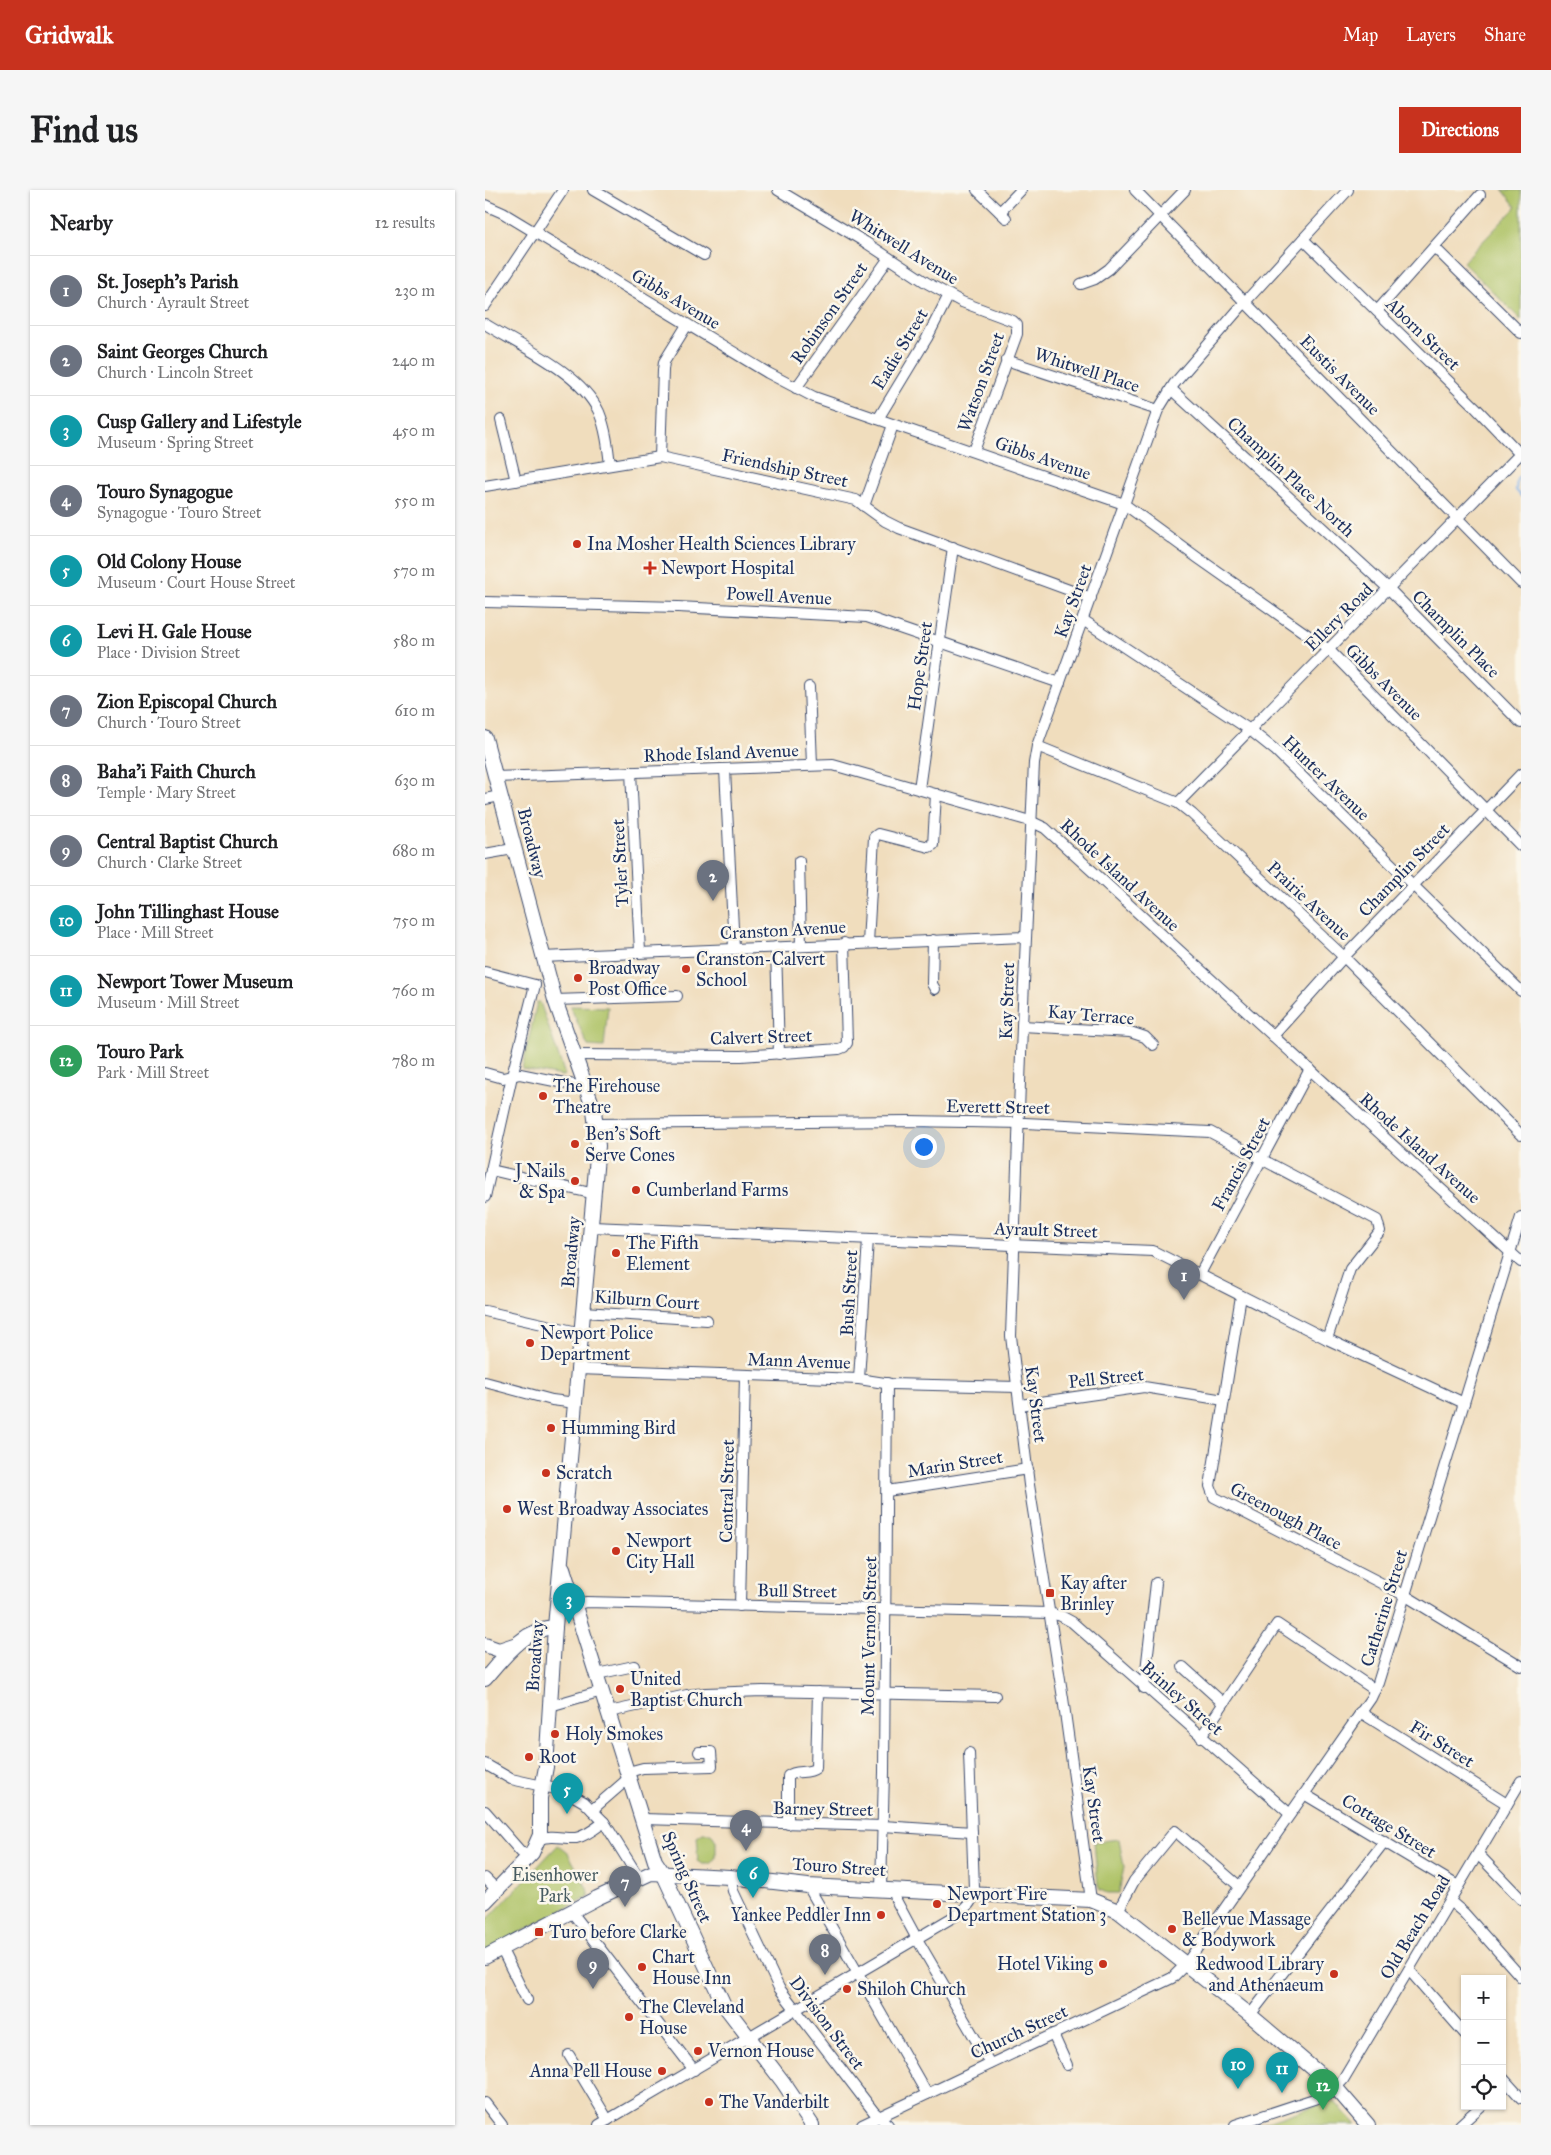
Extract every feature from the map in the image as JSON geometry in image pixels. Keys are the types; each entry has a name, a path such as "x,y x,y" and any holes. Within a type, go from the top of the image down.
{"main road":[{"name":"Broadway","path":"485,738 549,980 586,1086 597,1124 598,1159 584,1312 577,1332 579,1369 555,1627 546,1767 542,1785 539,1840"},
{"name":"Spring Street","path":"562,1562 655,1859 724,2005 783,2082 812,2125"},
{"path":"486,1674 519,1643 535,1631 555,1627"},
{"path":"485,1645 499,1650 519,1643"},
{"path":"485,1902 529,1856 539,1840"},
{"name":"Touro Street","path":"485,1957 649,1873 730,1877 808,1886 1091,1900 1118,1911 1250,2015 1336,2088 1368,2125"}],"street":[{"path":"485,306 563,190"},
{"path":"593,190 704,255"},
{"name":"Whitwell Avenue","path":"778,190 949,295 1017,325"},
{"path":"977,190 1003,215 1021,190"},
{"name":"Eustis Avenue","path":"1135,190 1521,583"},
{"path":"1081,284 1109,269 1185,190"},
{"name":"Kay Street","path":"1091,1900 1028,1469 1011,1336 1025,937 1037,746 1158,410 1171,388 1245,302 1348,190"},
{"path":"1377,311 1435,248 1480,195"},
{"name":"Gibbs Avenue","path":"485,205 687,325 814,397 1124,504 1329,650 1486,808 1521,846"},
{"name":"Aborn Street","path":"1303,239 1474,406 1520,454"},
{"path":"1435,248 1521,334"},
{"name":"Robinson Street","path":"796,388 889,258"},
{"name":"Eadie Street","path":"878,419 927,338 949,295"},
{"path":"485,324 576,381 598,410 610,465"},
{"path":"660,457 663,370 665,362 687,325"},
{"name":"Watson Street","path":"973,451 1018,330 1017,325"},
{"name":"Whitwell Place","path":"1006,360 1158,410"},
{"name":"Champlin Place North","path":"1171,388 1389,589"},
{"path":"501,420 516,481"},
{"path":"864,506 893,425"},
{"name":"Ellery Road","path":"1179,803 1520,454"},
{"name":"Friendship Street","path":"485,486 660,457 856,500 899,528 1091,598"},
{"name":"Hope Street","path":"919,789 953,547"},
{"name":"Champlin Place","path":"1389,589 1521,723"},
{"name":"Powell Avenue","path":"485,602 678,607 867,617 940,640 1060,683"},
{"name":"Hunter Avenue","path":"1083,620 1251,730 1298,772 1521,990"},
{"path":"809,687 812,765"},
{"name":"Prairie Avenue","path":"1037,746 1179,803 1344,957 1521,1135"},
{"name":"Rhode Island Avenue","path":"495,777 833,765 1031,821 1045,828 1171,945 1521,1262"},
{"path":"725,769 735,948"},
{"name":"Tyler Street","path":"631,772 640,952"},
{"name":"Champlin Street","path":"1273,1036 1344,957 1486,808 1521,774"},
{"path":"868,943 875,836 878,834 929,847 933,845 936,794"},
{"path":"485,799 500,796"},
{"path":"485,854 513,848"},
{"path":"799,861 801,946"},
{"name":"Cranston Avenue","path":"543,957 844,943 1025,937"},
{"path":"933,940 932,984 935,990"},
{"name":"Calvert Street","path":"574,1055 741,1056 839,1049 844,1047 847,1043 844,943"},
{"path":"777,947 779,1054"},
{"path":"485,972 535,985 549,980"},
{"path":"485,1198 512,1076 535,985"},
{"path":"555,1000 677,996"},
{"name":"Kay Terrace","path":"1022,1026 1130,1032 1145,1037 1153,1045"},
{"name":"Francis Street","path":"1200,1274 1310,1069"},
{"path":"485,1073 503,1078 520,1074 586,1086"},
{"name":"Everett Street","path":"597,1124 898,1121 1018,1123 1210,1132 1377,1220 1380,1231 1350,1269 1327,1339"},
{"path":"485,1145 496,1148"},
{"path":"491,1170 595,1194"},
{"name":"Catherine Street","path":"1186,1964 1375,1690 1406,1596 1521,1217"},
{"name":"Ayrault Street","path":"592,1227 1153,1251 1327,1339 1464,1402"},
{"name":"Bush Street","path":"859,1379 868,1239"},
{"name":"Greenough Place","path":"1241,1296 1210,1486 1214,1496 1281,1533 1406,1596 1521,1666"},
{"path":"485,1310 577,1332"},
{"name":"Kilburn Court","path":"584,1312 707,1320"},
{"name":"Mann Avenue","path":"579,1369 1018,1387"},
{"name":"Central Street","path":"740,1606 745,1376"},
{"path":"485,1382 553,1400 575,1403"},
{"name":"Mount Vernon Street","path":"887,1383 883,1826 887,1889"},
{"name":"Pell Street","path":"1020,1405 1144,1387 1224,1400"},
{"name":"Marin Street","path":"887,1491 1028,1469"},
{"path":"1144,1688 1156,1583"},
{"name":"Bull Street","path":"575,1605 586,1602 1049,1613"},
{"name":"Brinley Street","path":"1049,1613 1061,1616 1072,1622 1144,1688 1290,1814"},
{"path":"1201,1737 1277,1624 1375,1690"},
{"path":"597,1674 634,1666"},
{"path":"1183,1667 1223,1703"},
{"path":"550,1706 603,1691"},
{"path":"788,1824 788,1776 793,1772 811,1772 815,1768 818,1692"},
{"path":"609,1712 706,1693 818,1692 995,1696"},
{"name":"Fir Street","path":"1361,1712 1507,1804"},
{"path":"592,1810 629,1774 643,1768 712,1766 711,1752 699,1752"},
{"path":"569,2055 604,2122 960,1913 969,1905 974,1895 969,1753"},
{"path":"485,1764 511,1779 565,1791 592,1810 604,1822 639,1878"},
{"name":"Old Beach Road","path":"1336,2088 1343,2080 1521,1782"},
{"name":"Cottage Street","path":"1304,1794 1458,1886"},
{"path":"485,1811 521,1852 529,1856"},
{"name":"Barney Street","path":"643,1819 883,1826 972,1832"},
{"path":"539,1840 553,1836 575,1838 585,1835 604,1822"},
{"path":"1118,1911 1134,1881 1175,1830 1239,1886"},
{"path":"1250,2015 1385,1842"},
{"path":"1478,1854 1521,1899"},
{"name":"Division Street","path":"730,1877 733,1891 779,1988 795,2011 888,2125"},
{"path":"485,1878 497,1890"},
{"path":"808,1886 927,2094"},
{"path":"887,1889 896,1900 990,2064"},
{"path":"1449,1900 1464,1913 1521,1977"},
{"path":"571,1912 694,2070"},
{"path":"501,1948 527,2000"},
{"name":"Church Street","path":"862,2125 1172,1978 1186,1964"},
{"path":"1409,1970 1461,2029"},
{"path":"1053,2034 1067,2065"},
{"path":"1506,2085 1521,2098"},
{"path":"1235,2125 1329,2094 1336,2088"},
{"path":"485,2103 502,2125"},
{"path":"1460,2125 1477,2110"}],"green space":[{"path":"1503,190 1521,190 1521,320 1463,262 1516,207"},
{"path":"537,1002 540,1002 565,1075 522,1069"},
{"path":"570,1006 608,1007 604,1047 588,1046"},
{"path":"703,1833 711,1833 716,1841 716,1857 710,1864 702,1864 697,1861 697,1837"},
{"path":"1119,1839 1124,1867 1119,1893 1107,1893 1100,1890 1098,1885 1094,1842"},
{"name":"Eisenhower Park","path":"558,1845 568,1853 589,1892 589,1896 485,1951 485,1922"},
{"path":"1333,2100 1356,2125 1258,2125"}],"waterway":[{"path":"1521,475 1517,479 1516,490 1521,496"}],"place":[{"name":"Ina Mosher Health Sciences Library","path":"577,544"},
{"name":"Newport Hospital","path":"650,568"},
{"name":"Saint Georges Church","path":"713,901"},
{"name":"Cranston-Calvert School","path":"686,969"},
{"name":"Broadway Post Office","path":"578,978"},
{"name":"The Firehouse Theatre","path":"543,1096"},
{"name":"Ben's Soft Serve Cones","path":"575,1144"},
{"name":"J Nails & Spa","path":"575,1181"},
{"name":"Cumberland Farms","path":"636,1190"},
{"name":"The Fifth Element","path":"616,1253"},
{"name":"St. Joseph's Parish","path":"1184,1300"},
{"name":"Newport Police Department","path":"530,1343"},
{"name":"Humming Bird","path":"551,1428"},
{"name":"Scratch","path":"546,1473"},
{"name":"West Broadway Associates","path":"507,1509"},
{"name":"Newport City Hall","path":"616,1551"},
{"name":"Kay after Brinley","path":"1050,1593"},
{"name":"Cusp Gallery and Lifestyle","path":"569,1624"},
{"name":"United Baptist Church","path":"620,1689"},
{"name":"Holy Smokes","path":"555,1734"},
{"name":"Root","path":"529,1757"},
{"name":"Old Colony House","path":"567,1814"},
{"name":"Touro Synagogue","path":"746,1851"},
{"name":"Levi H. Gale House","path":"753,1898"},
{"name":"Newport Fire Department Station 3","path":"937,1904"},
{"name":"Zion Episcopal Church","path":"625,1907"},
{"name":"Yankee Peddler Inn","path":"881,1915"},
{"name":"Bellevue Massage & Bodywork","path":"1172,1929"},
{"name":"Turo before Clarke","path":"539,1932"},
{"name":"Hotel Viking","path":"1103,1964"},
{"name":"Chart House Inn","path":"642,1967"},
{"name":"Redwood Library and Athenaeum","path":"1334,1974"},
{"name":"Baha'i Faith Church","path":"825,1975"},
{"name":"Central Baptist Church","path":"593,1989"},
{"name":"Shiloh Church","path":"847,1989"},
{"name":"The Cleveland House","path":"629,2017"},
{"name":"Vernon House","path":"698,2051"},
{"name":"Anna Pell House","path":"662,2071"},
{"name":"John Tillinghast House","path":"1238,2089"},
{"name":"Newport Tower Museum","path":"1282,2093"},
{"name":"The Vanderbilt","path":"709,2102"},
{"name":"Touro Park","path":"1323,2110"}]}
